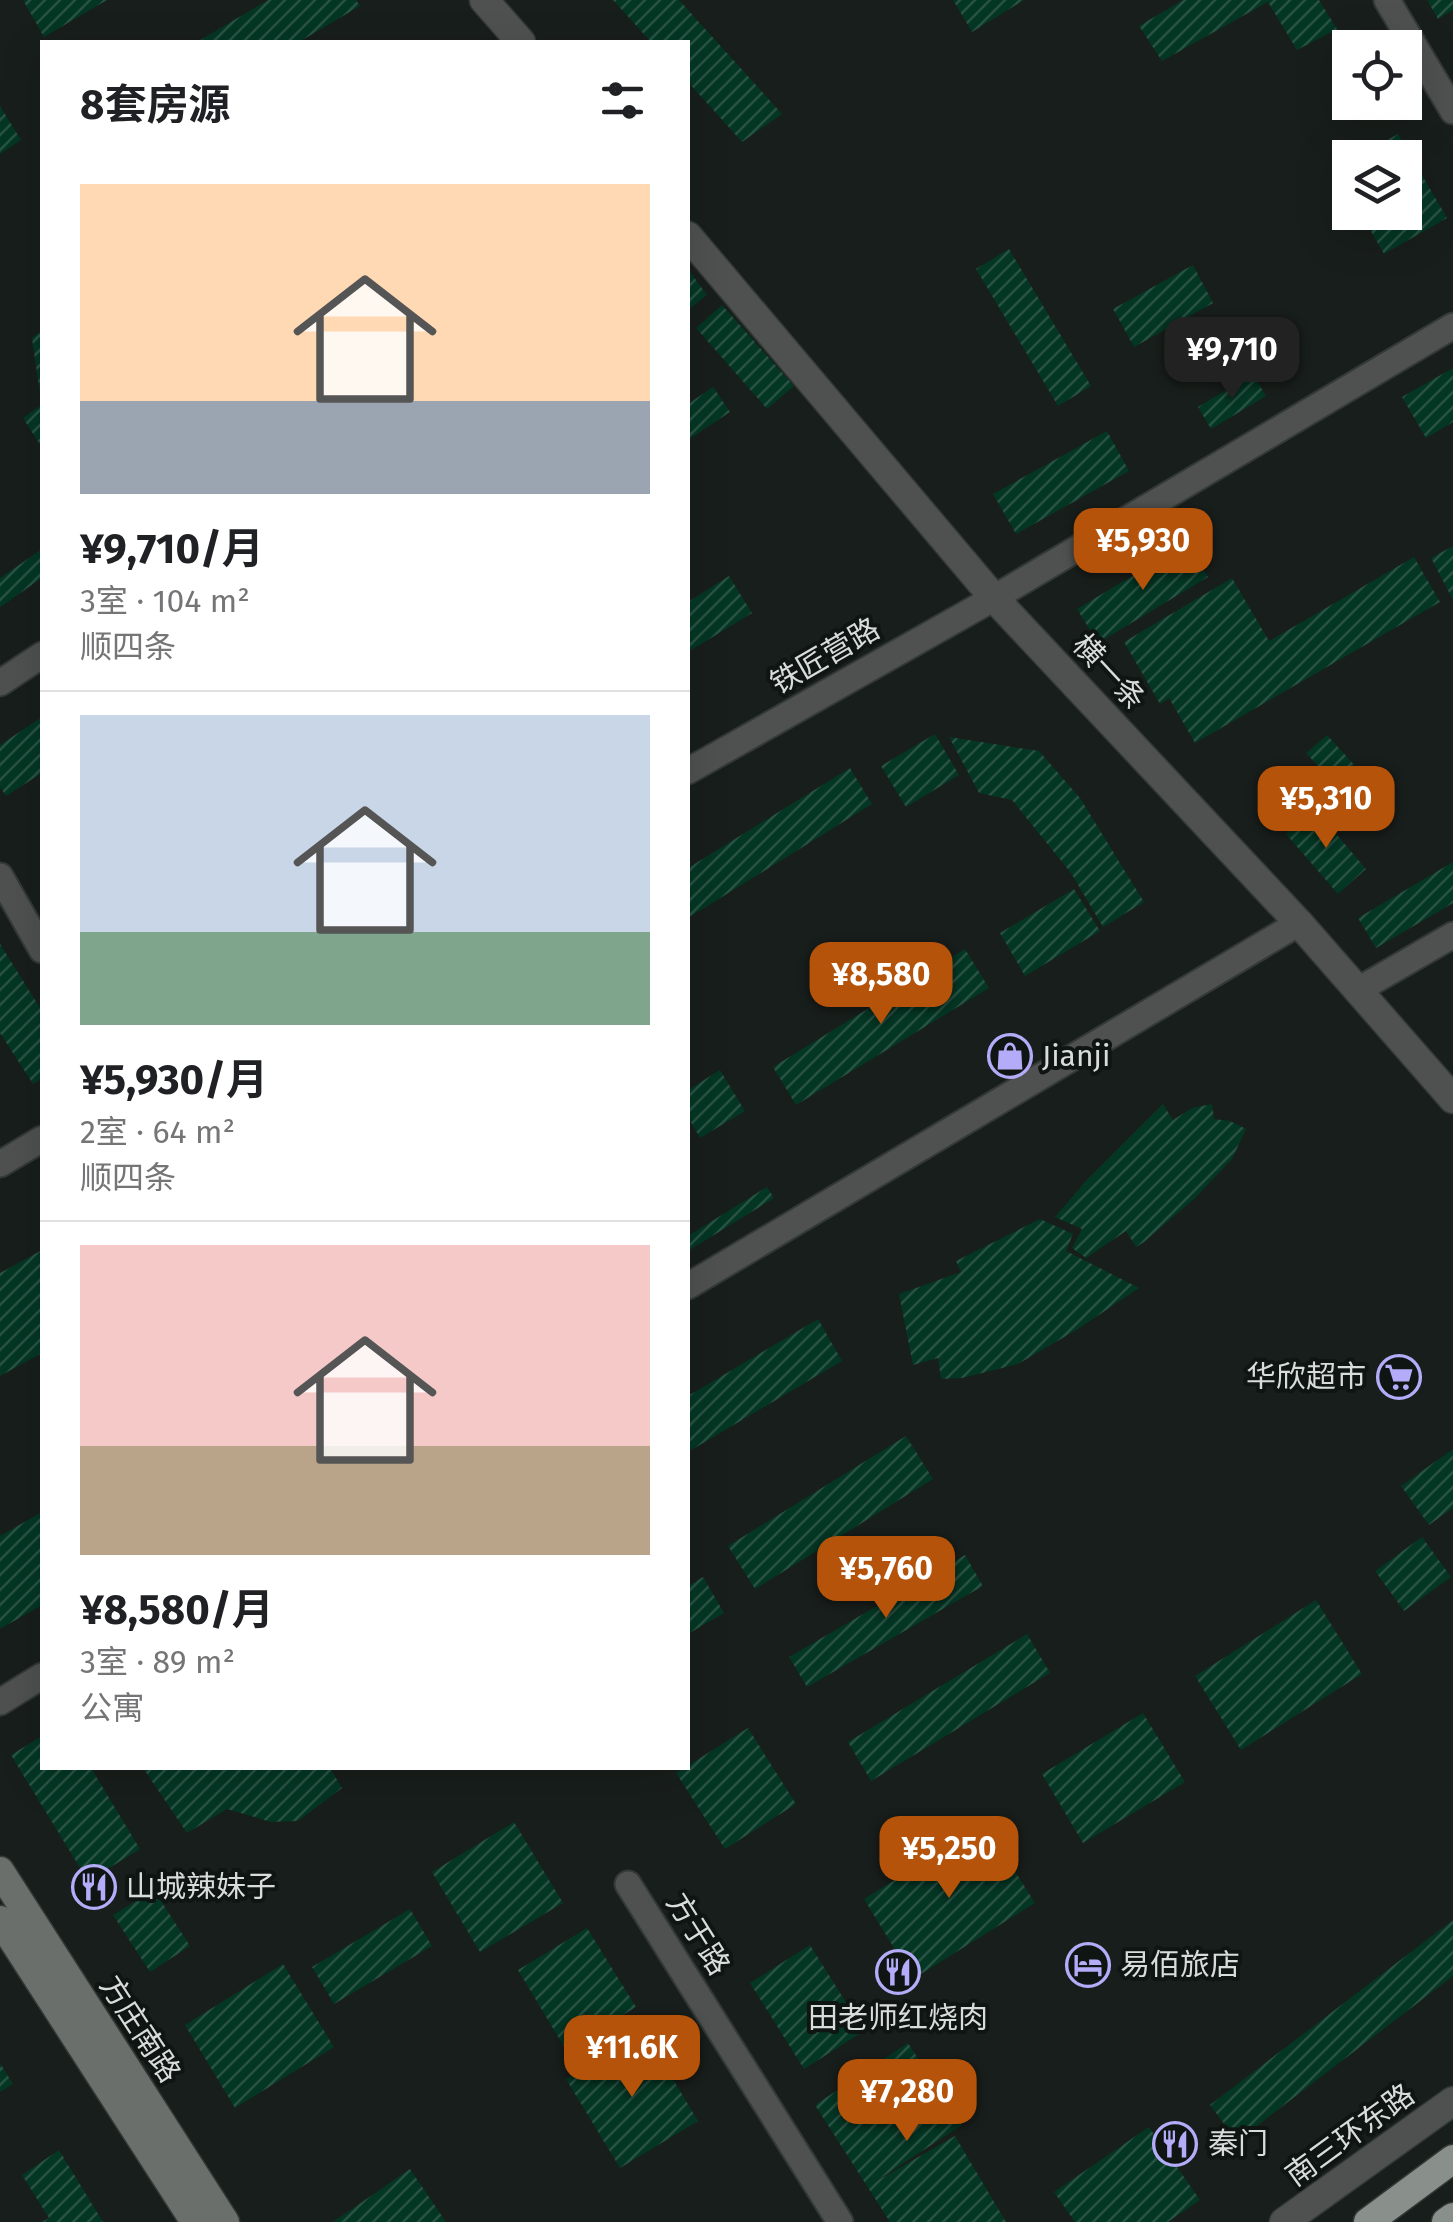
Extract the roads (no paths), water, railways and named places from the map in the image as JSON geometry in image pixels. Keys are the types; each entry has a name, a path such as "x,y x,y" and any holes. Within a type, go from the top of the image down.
{"highway":[{"path":"1368,2222 1453,2159"},
{"path":"1446,2222 1453,2217"}],"main road":[{"name":"方庄南路","path":"0,1872 225,2222"},
{"name":"方庄南路","path":"0,1920 194,2222"}],"street":[{"path":"484,0 518,40"},
{"path":"1387,0 1453,111"},
{"name":"横一条","path":"690,238 994,598 1299,922 1453,1099"},
{"name":"铁匠营路","path":"690,770 994,598 1453,326"},
{"path":"0,683 40,656"},
{"path":"0,876 40,946"},
{"path":"690,1285 1299,922"},
{"path":"1360,990 1453,934"},
{"path":"0,1164 40,1140"},
{"path":"0,1702 40,1677"},
{"name":"方于路","path":"628,1884 840,2222"},
{"name":"南三环东路","path":"1284,2222 1453,2101"}],"place":[{"name":"Jianji","path":"1010,1056"},
{"name":"华欣超市","path":"1399,1377"},
{"name":"山城辣妹子","path":"94,1887"},
{"name":"易佰旅店","path":"1088,1965"},
{"name":"田老师红烧肉","path":"898,1972"},
{"name":"秦门","path":"1175,2144"}]}
